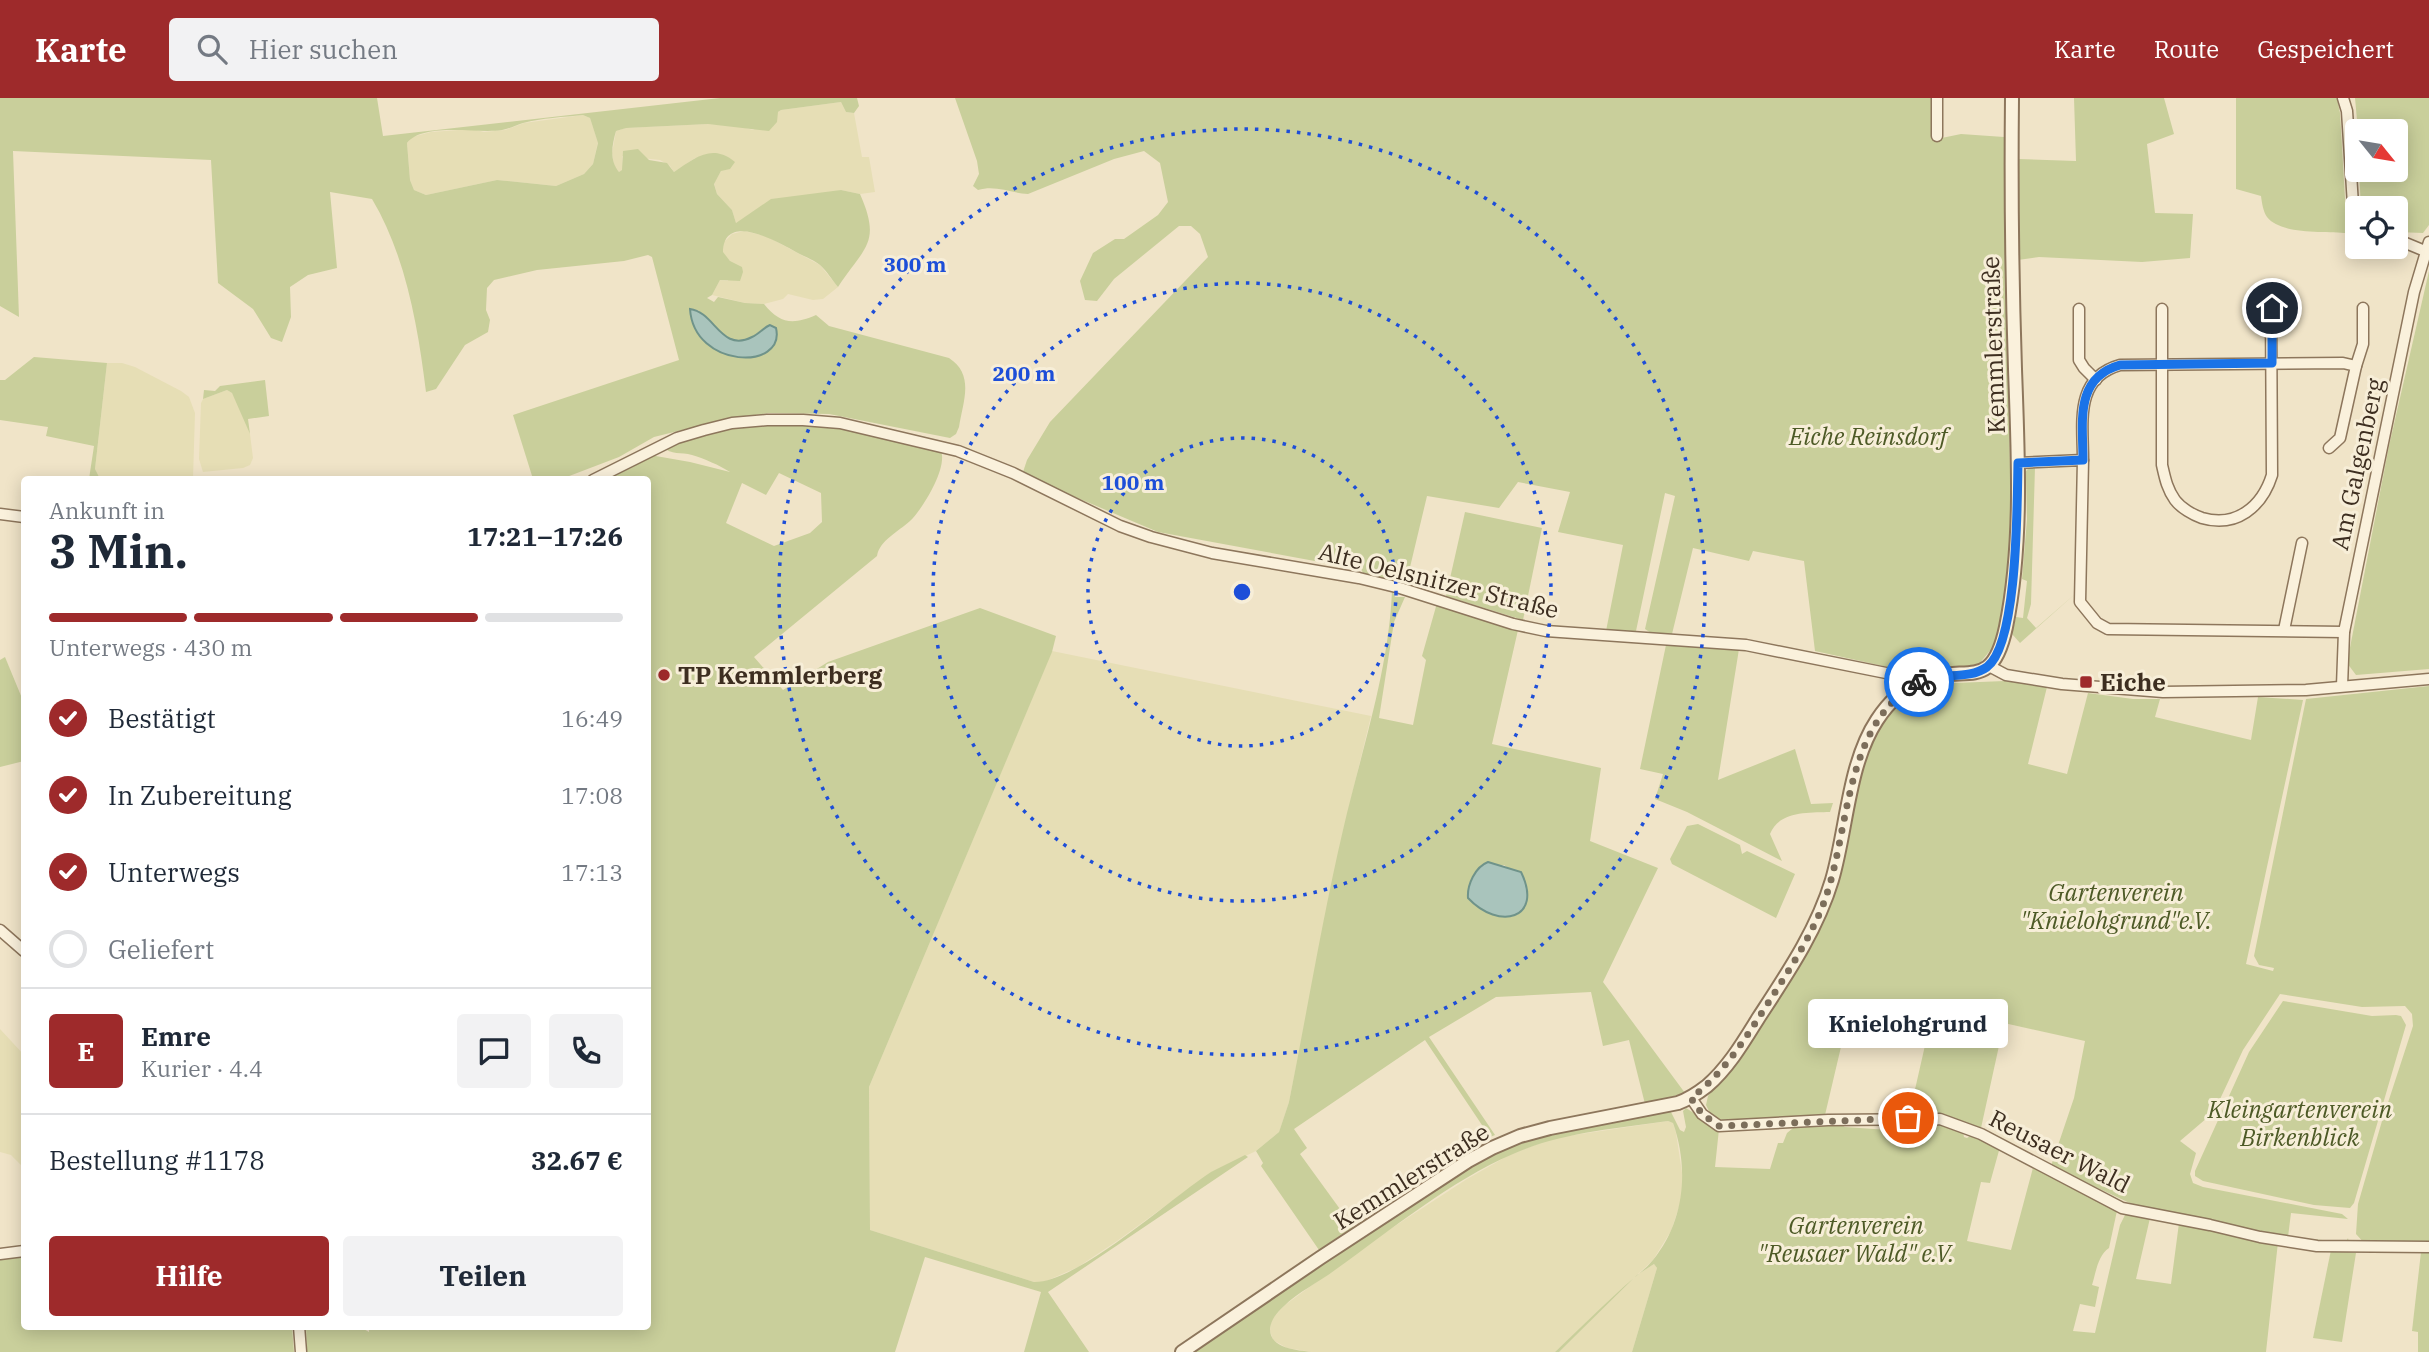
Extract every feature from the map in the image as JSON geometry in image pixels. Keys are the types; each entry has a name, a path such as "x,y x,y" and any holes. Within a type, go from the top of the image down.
{"street":[{"path":"1937,98 1937,136"},
{"name":"Kemmlerstraße","path":"1182,1352 1468,1161 1520,1136 1664,1107 1691,1098 1709,1085 1737,1051 1808,937 1832,879 1866,740 1885,709 1919,682 1940,676 1974,674 1989,666 1999,652 2008,616 2017,527 2018,463 2011,268 2012,98"},
{"path":"2343,98 2347,111 2352,196"},
{"name":"Am Galgenberg","path":"2342,687 2344,632 2412,305 2427,246 2408,242"},
{"path":"2162,309 2162,465 2166,483 2177,503 2195,516 2224,521 2249,511 2267,489 2272,475 2272,308"},
{"path":"2329,448 2340,438 2363,344 2363,308"},
{"path":"2079,309 2079,360 2096,380"},
{"path":"2344,632 2108,629 2098,623 2080,602 2082,402 2096,380 2107,369 2120,365 2343,363 2356,366"},
{"name":"Alte Oelsnitzer Straße","path":"601,476 677,438 704,430 767,420 803,419 840,423 958,451 1013,473 1092,513 1151,537 1255,561 1380,583 1513,624 1546,631 1746,645 1901,676 1919,682"},
{"path":"2018,463 2083,460"},
{"path":"0,514 21,517"},
{"path":"2284,630 2302,543"},
{"path":"1989,666 2006,675 2062,684 2163,692 2280,691 2429,679"},
{"path":"2,936 21,949"},
{"name":"Reusaer Wald","path":"1691,1098 1702,1114 1719,1126 1828,1120 1940,1119 1981,1134 2122,1208 2317,1246 2426,1246"},
{"path":"0,1254 21,1251"},
{"path":"299,1330 301,1352"}],"shaded area":[{"path":"841,102 846,112 854,113 862,157 869,157 875,192 860,194 841,190 736,223 732,210 717,194 714,183 721,171 695,158 674,172 660,160 622,156 623,170 619,172 614,166 612,153 616,131 625,128 708,124 735,125 753,130 781,110"},
{"path":"583,115 590,118 598,142 593,164 584,174 556,186 497,180 426,195 414,190 410,180 407,143 412,137 431,132 505,130 524,123"},
{"path":"744,231 766,236 820,265 838,287 823,299 813,300 788,294 783,299 764,304 745,303 712,295 720,280 728,281 730,261 722,252 723,243 732,234"},
{"path":"107,363 122,363 135,367 189,397 195,413 193,476 97,476 95,469"},
{"path":"227,390 239,405 250,434 253,458 250,465 243,468 203,472 199,459 201,403 203,399"},
{"path":"1052,651 1371,716 1343,832 1289,1102 1279,1132 1256,1151 1212,1172 1078,1267 1044,1282 1034,1282 870,1230 869,1087"},
{"path":"0,1029 21,1052 21,1165 11,1155 0,1152"},
{"path":"1668,1121 1673,1123 1676,1133 1683,1179 1683,1195 1671,1231 1653,1260 1555,1352 1312,1352 1287,1348 1273,1340 1271,1320 1285,1305 1372,1241 1467,1179 1511,1154 1554,1138"},
{"path":"1654,1264 1657,1268 1632,1352 1559,1352 1637,1275"}],"green space":[{"path":"0,98 377,98 383,136 720,98 857,98 859,106 854,113 846,112 841,102 781,110 778,112 777,122 769,131 708,124 626,128 616,131 614,162 619,172 622,170 623,151 638,149 649,160 667,163 674,172 704,155 711,153 727,156 735,162 730,169 721,171 714,184 717,194 732,210 736,223 771,199 841,190 860,194 870,224 870,235 862,253 838,287 815,261 765,237 742,231 732,233 726,240 723,252 730,261 742,267 740,281 720,280 712,295 707,298 714,302 718,297 764,304 776,316 787,321 816,315 829,326 949,358 962,372 965,389 959,427 956,434 950,438 829,414 769,413 730,418 654,437 619,457 569,476 532,476 513,415 679,360 652,257 648,255 624,261 537,270 494,280 487,288 486,310 490,320 488,332 465,345 436,389 426,392 409,292 394,244 372,199 330,192 337,268 308,275 290,287 291,317 282,342 271,338 253,309 218,283 211,160 13,151 19,317 0,306","holes":["583,115 590,118 598,143 593,164 584,174 556,186 497,180 426,195 414,190 410,180 407,143 426,133 452,130 492,131 538,120","698,310 728,340 751,338 765,327 750,357 706,342 691,318"]},
{"name":"Eiche Reinsdorf","path":"955,98 1934,98 1932,140 1961,134 2004,137 2011,521 2007,587 2000,628 1993,647 1979,664 1945,669 1897,669 1815,651 1804,561 1753,551 1749,561 1693,548 1672,634 1651,633 1645,629 1675,496 1665,493 1636,631 1606,631 1623,545 1558,532 1570,492 1518,482 1499,508 1427,496 1406,584 1364,575 1360,567 1361,558 1347,567 1158,532 1023,472 1027,460 1050,422 1208,257 1200,234 1191,226 1179,226 1114,279 1097,301 1085,300 1080,281 1093,253 1115,239 1124,239 1158,215 1168,202 1160,163 1144,151 1114,159 1028,194 997,189 978,190 973,186 979,174 977,161"},
{"path":"2074,98 2164,98 2174,134 2147,144 2155,213 2193,214 2190,258 2142,262 2039,257 2018,260 2018,159 2076,161"},
{"path":"2236,98 2337,98 2340,113 2345,233 2282,227 2267,217 2261,196 2236,189"},
{"path":"2355,98 2429,98 2429,225 2423,233 2408,232 2408,196 2360,196 2360,182 2408,182 2408,119 2357,119"},
{"path":"2429,271 2429,669 2356,675 2347,663 2389,446"},
{"path":"34,357 107,363 95,469 98,476 89,476 94,446 46,436 48,427 0,420 0,380 5,380"},
{"path":"265,380 269,416 248,419 250,434 232,393 227,390 203,399 204,390 215,391 220,386"},
{"path":"778,423 836,426 940,449 942,456 938,476 910,521 886,541 877,556 754,657 783,690 828,662 980,608 1056,636 1052,652 869,1087 870,1230 1034,1282 1053,1279 1099,1254 1211,1172 1245,1155 1248,1157 1048,1292 1089,1352 1024,1352 1041,1292 925,1257 895,1352 307,1352 306,1330 651,1330 651,476 614,476 650,455 730,472 702,458 663,447 718,428","holes":["779,473 821,493 822,522 810,533 774,546 726,523 742,483 766,495"]},
{"path":"2035,467 2031,604 2027,618 2036,628 2075,594 2020,643 2012,634 2016,617 2023,618 2027,581 2022,579 2027,519 2026,478 2023,478 2023,474 2029,468"},
{"path":"1465,512 1542,528 1523,620 1446,596"},
{"path":"1392,590 1395,597 1405,597 1394,622 1379,718 1413,725 1426,660 1422,656 1437,603 1518,630 1492,744 1601,768 1590,841 1658,868 1603,982 1685,1093 1645,1104 1629,1040 1603,1046 1591,992 1496,997 1429,1037 1495,1135 1490,1137 1425,1040 1294,1129 1307,1148 1300,1154 1353,1227 1319,1250 1261,1166 1263,1163 1256,1151 1279,1132 1289,1102 1328,898 1380,681","holes":["1494,863 1504,865 1514,872 1518,914 1513,916 1495,915 1474,904"]},
{"path":"1666,645 1739,649 1718,780 1795,749 1811,804 1833,803 1830,812 1796,814 1775,826 1770,834 1782,861 1687,812 1655,799 1663,774 1640,769"},
{"path":"5,657 21,696 21,762 0,767 0,660"},
{"name":"Gartenverein \"Knielohgrund\"e.V.","path":"2005,681 2047,687 2028,764 2067,774 2088,693 2133,699 2160,699 2155,717 2251,740 2258,697 2303,700 2246,964 2273,971 2274,968 2259,965 2254,956 2306,699 2429,686 2429,1243 2365,1244 2356,1234 2358,1204 2413,1026 2412,1014 2405,1006 2362,1007 2280,994 2243,1050 2214,1112 2180,1141 2196,1153 2190,1174 2193,1183 2342,1214 2348,1219 2291,1213 2288,1237 2346,1242 2348,1238 2349,1244 2295,1240 2136,1206 2051,1166 2074,1098 2085,1041 2004,1023 1981,1128 1942,1114 1916,1114 1911,1107 1931,1019 1852,1000 1825,1115 1724,1121 1711,1115 1706,1105 1708,1096 1819,928 1869,743 1892,708 1922,686 1920,698 1923,705 1928,705 1929,684"},
{"path":"1698,824 1740,845 1742,854 1747,851 1795,874 1776,918 1672,864 1670,859 1687,826"},
{"name":"Kleingartenverein Birkenblick","path":"2283,1001 2372,1016 2396,1015 2401,1016 2406,1025 2354,1203 2350,1208 2314,1205 2203,1181 2195,1176 2249,1052"},
{"name":"Gartenverein \"Reusaer Wald\" e.V.","path":"1686,1108 1719,1129 1715,1167 1770,1169 1778,1143 1783,1143 1787,1133 1798,1124 1836,1122 1845,1127 1888,1130 1889,1121 1925,1119 1962,1128 1964,1137 1973,1134 2000,1147 1990,1183 1981,1182 1967,1241 2011,1250 2034,1164 2118,1206 2109,1248 2100,1259 2092,1285 2099,1287 2095,1307 2080,1304 2073,1331 2095,1333 2120,1225 2126,1213 2150,1218 2136,1279 2171,1284 2179,1223 2278,1242 2266,1352 1632,1352 1657,1268 1654,1264 1639,1274 1664,1245 1678,1211 1681,1158 1673,1123 1668,1121 1589,1132 1550,1141 1490,1165 1444,1192 1295,1297 1277,1314 1270,1329 1274,1341 1285,1347 1312,1352 1190,1352 1494,1152 1524,1139 1667,1111 1671,1112 1680,1130 1684,1132 1686,1127 1683,1111"},
{"path":"2331,1250 2356,1253 2342,1342 2313,1338"},
{"path":"2421,1252 2429,1252 2429,1352 2418,1352 2418,1332 2412,1331"},
{"path":"21,1254 21,1330 292,1330 294,1352 0,1352 0,1256"},
{"path":"1634,1278 1559,1352 1555,1352 1601,1307"}],"water":[{"path":"690,309 706,317 725,336 733,340 741,341 752,337 770,325 776,328 775,342 767,352 754,357 722,353 707,343 695,329"},
{"path":"1488,862 1521,872 1527,888 1527,901 1523,910 1515,915 1504,917 1493,914 1468,898 1473,877 1483,864"}],"way so far":[{"path":"1908,1118 1719,1126 1702,1114 1691,1098 1709,1085 1737,1051 1808,937 1832,879 1866,740 1895,698 1919,682"}],"place":[{"name":"TP Kemmlerberg","path":"664,675"},
{"name":"Eiche","path":"2086,682"},
{"name":"Knielohgrund","path":"1908,1118"}],"route":[{"path":"1919,682 1940,676 1974,674 1989,666 1999,652 2005,630 2012,578 2017,527 2018,463 2083,460 2082,402 2096,380 2107,369 2120,365 2272,363 2272,308"}]}
